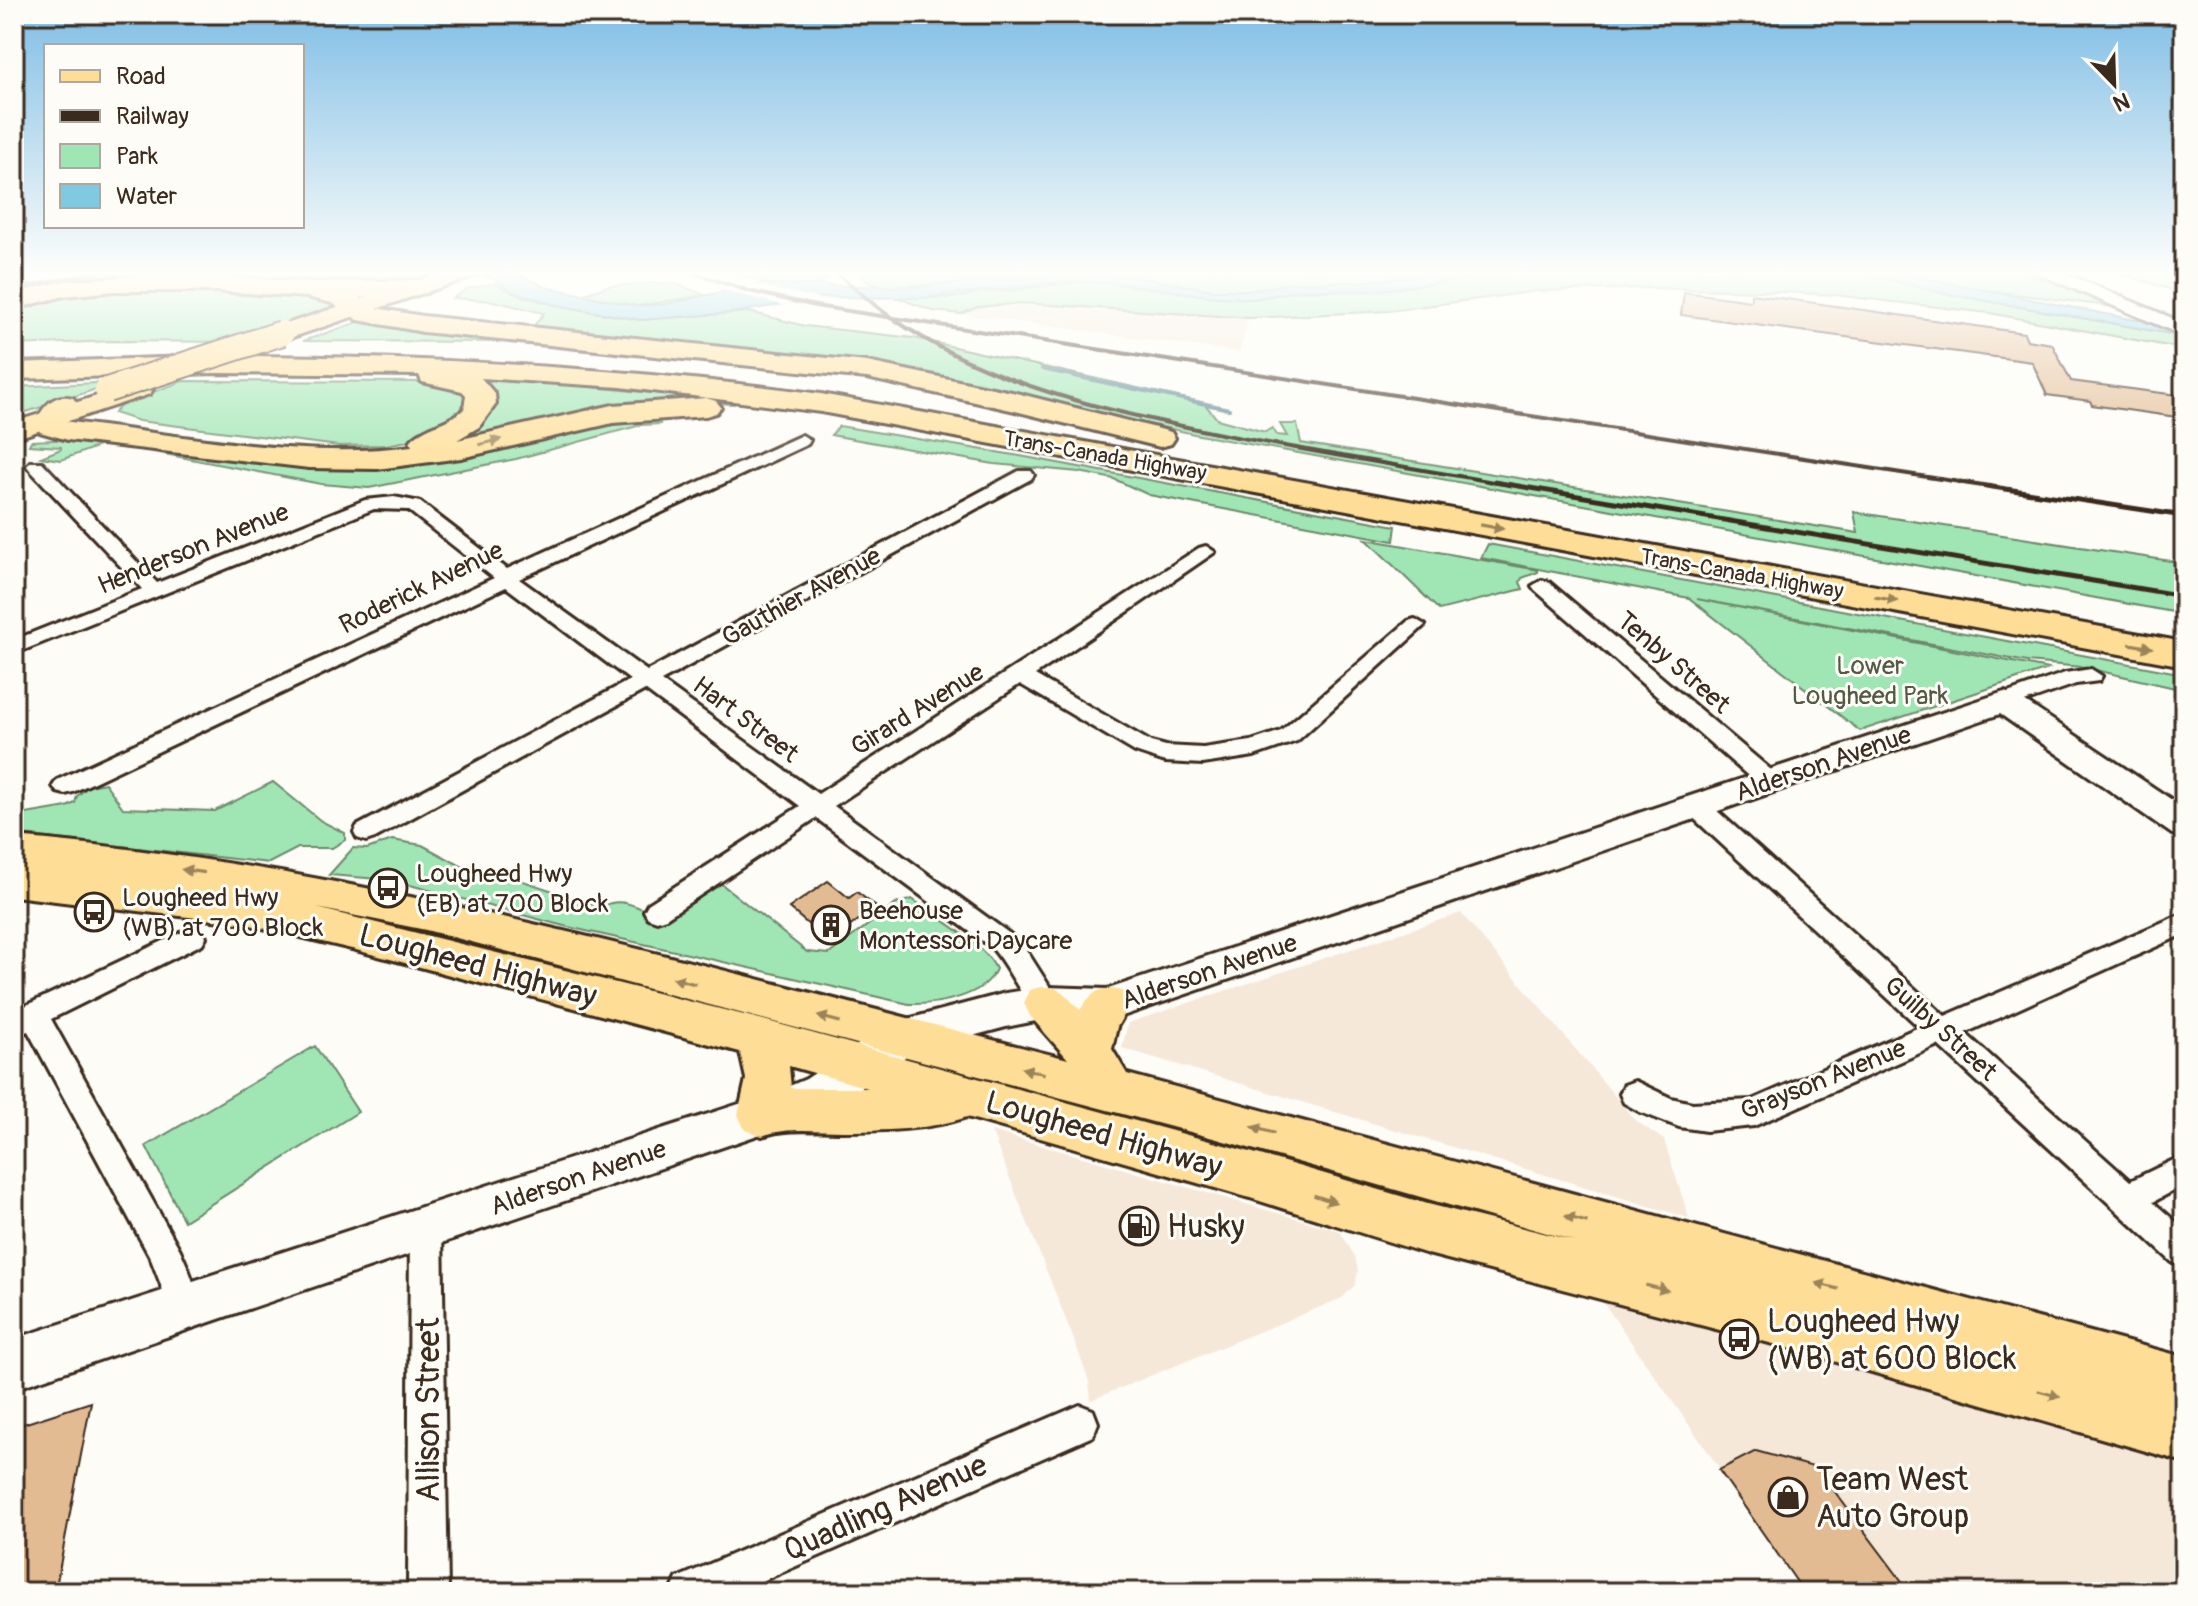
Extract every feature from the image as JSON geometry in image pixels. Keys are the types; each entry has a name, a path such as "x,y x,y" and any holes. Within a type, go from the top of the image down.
{"highway":[{"path":"649,346 867,370 1012,401 1236,457"},
{"name":"Trans-Canada Highway","path":"14,356 376,348 601,357 713,368 824,383 2184,627"},
{"name":"Trans-Canada Highway","path":"14,371 298,363 442,365 576,373 758,393 2184,654"},
{"path":"14,382 248,375 420,375 448,377 472,384 482,401 481,407 468,422 441,436 402,448 351,453 103,424 91,417 110,394"},
{"path":"14,434 79,434 309,459 377,460 461,449 613,414 713,407 772,411 1113,457"},
{"path":"58,411 51,426 79,434"}],"main road":[{"path":"14,420 58,411 245,346"},
{"path":"110,394 141,389 272,346"},
{"path":"14,434 58,411"},
{"name":"Lougheed Highway","path":"14,852 194,871 426,914 1111,1090 2184,1385"},
{"name":"Lougheed Highway","path":"14,881 246,908 760,1038 1428,1229 1785,1320 2184,1433"},
{"path":"1046,1003 1089,1051 1111,1090"},
{"path":"1089,1051 1096,1022 1108,1005"},
{"path":"760,1038 772,1112 864,1110 979,1099"}],"street":[{"name":"Roderick Avenue","path":"65,786 492,588 524,567 802,440"},
{"path":"36,466 155,592"},
{"name":"Gauthier Avenue","path":"366,832 647,680 1009,477"},
{"name":"Hart Street","path":"394,502 414,506 506,578 1001,941 1013,953 1046,1003"},
{"name":"Henderson Avenue","path":"14,648 371,504 394,502"},
{"name":"Girard Avenue","path":"657,911 815,806 1022,676 1206,552"},
{"name":"Tenby Street","path":"1542,586 1769,781"},
{"path":"1022,676 1143,747 1165,754 1203,756 1254,748 1289,736 1415,625"},
{"name":"Alderson Avenue","path":"14,1364 772,1112 821,1092 900,1038 1006,1010 1046,1003 1108,1005 2073,678 2091,676"},
{"path":"2004,702 2184,825"},
{"name":"Guilby Street","path":"1696,806 2184,1251"},
{"name":"Grayson Avenue","path":"1635,1094 1660,1109 1689,1118 1721,1118 1754,1113 2184,923"},
{"path":"180,1308 178,1285 164,1250 24,1019 193,937"},
{"path":"2127,1199 2184,1169"},
{"name":"Allison Street","path":"426,1228 428,1592"},
{"name":"Quadling Avenue","path":"691,1592 1080,1423"}],"shaded area":[{"path":"1195,346 1241,346 1239,352"},
{"path":"1461,913 1636,1121 1664,1140 1689,1218 1122,1048 1128,1023"},
{"path":"991,1131 1340,1231 1355,1257 1358,1271 1355,1285 1342,1298 1091,1400 1089,1382 1076,1345"},
{"path":"1596,1292 2184,1452 2184,1592 1806,1592"}],"green space":[{"path":"667,346 949,346 1204,403 1217,419 1265,432 1272,428 1277,435 1287,436 1280,424 1297,424 1301,443 1858,533 1854,512 2184,563 2184,614 1199,435 933,377"},
{"path":"435,372 736,401 734,404 705,403 435,447 466,430 472,378"},
{"path":"183,381 437,382 454,386 470,395 471,408 423,438 386,445 339,446 139,421 114,413 123,403"},
{"path":"118,382 14,416 14,387"},
{"path":"659,414 660,424 641,425 516,459 369,488 321,484 107,443 61,460 41,457 61,447 29,445 31,441 75,439 301,465 505,444"},
{"path":"839,426 1020,456 1396,526 1394,541 1149,495 1114,479 1079,472 994,464 831,435"},
{"path":"1366,539 1538,572 1522,578 1523,589 1439,610"},
{"name":"Lower Lougheed Park","path":"1488,544 2184,674 2184,690 2082,667 2027,662 1697,599 2048,669 1860,731 1689,598 1481,558"},
{"path":"273,782 321,821 345,833 345,840 332,848 298,848 269,863 14,834 14,816 67,807 75,803 77,796 89,786 105,783 123,808 215,811"},
{"path":"392,840 422,845 465,868 499,873 601,907 610,903 626,903 668,917 719,882 807,952 829,954 896,904 912,899 971,940 996,969 990,979 971,993 945,1001 909,1004 564,926 391,880 329,875 353,848 367,849"},
{"path":"315,1046 358,1112 184,1221 146,1146"}],"building":[{"path":"1912,346 2053,346 2071,381 2184,396 2184,418 2092,405 2090,401 2047,395 2032,362"},
{"name":"Beehouse Montessori Daycare","path":"828,881 849,898 857,892 876,907 829,942 789,908"},
{"path":"91,1402 55,1592 14,1592 14,1427"},
{"name":"Team West Auto Group","path":"1756,1451 1817,1468 1910,1592 1804,1592 1719,1470"}],"waterway":[{"path":"1042,369 1229,409"}],"railway":[{"path":"938,346 1012,380 1141,417 1503,484"},
{"path":"1076,346 1960,482"},
{"path":"1494,482 1503,484"},
{"path":"1960,482 2184,516"},
{"path":"1960,482 1973,484"},
{"path":"1503,484 2184,596"}],"place":[{"name":"Lougheed Hwy (EB) at 700 Block","path":"388,888"},
{"name":"Lougheed Hwy (WB) at 700 Block","path":"94,912"},
{"name":"Beehouse Montessori Daycare","path":"831,925"},
{"name":"Husky","path":"1139,1226"},
{"name":"Lougheed Hwy (WB) at 600 Block","path":"1739,1339"},
{"name":"Team West Auto Group","path":"1788,1497"}]}
